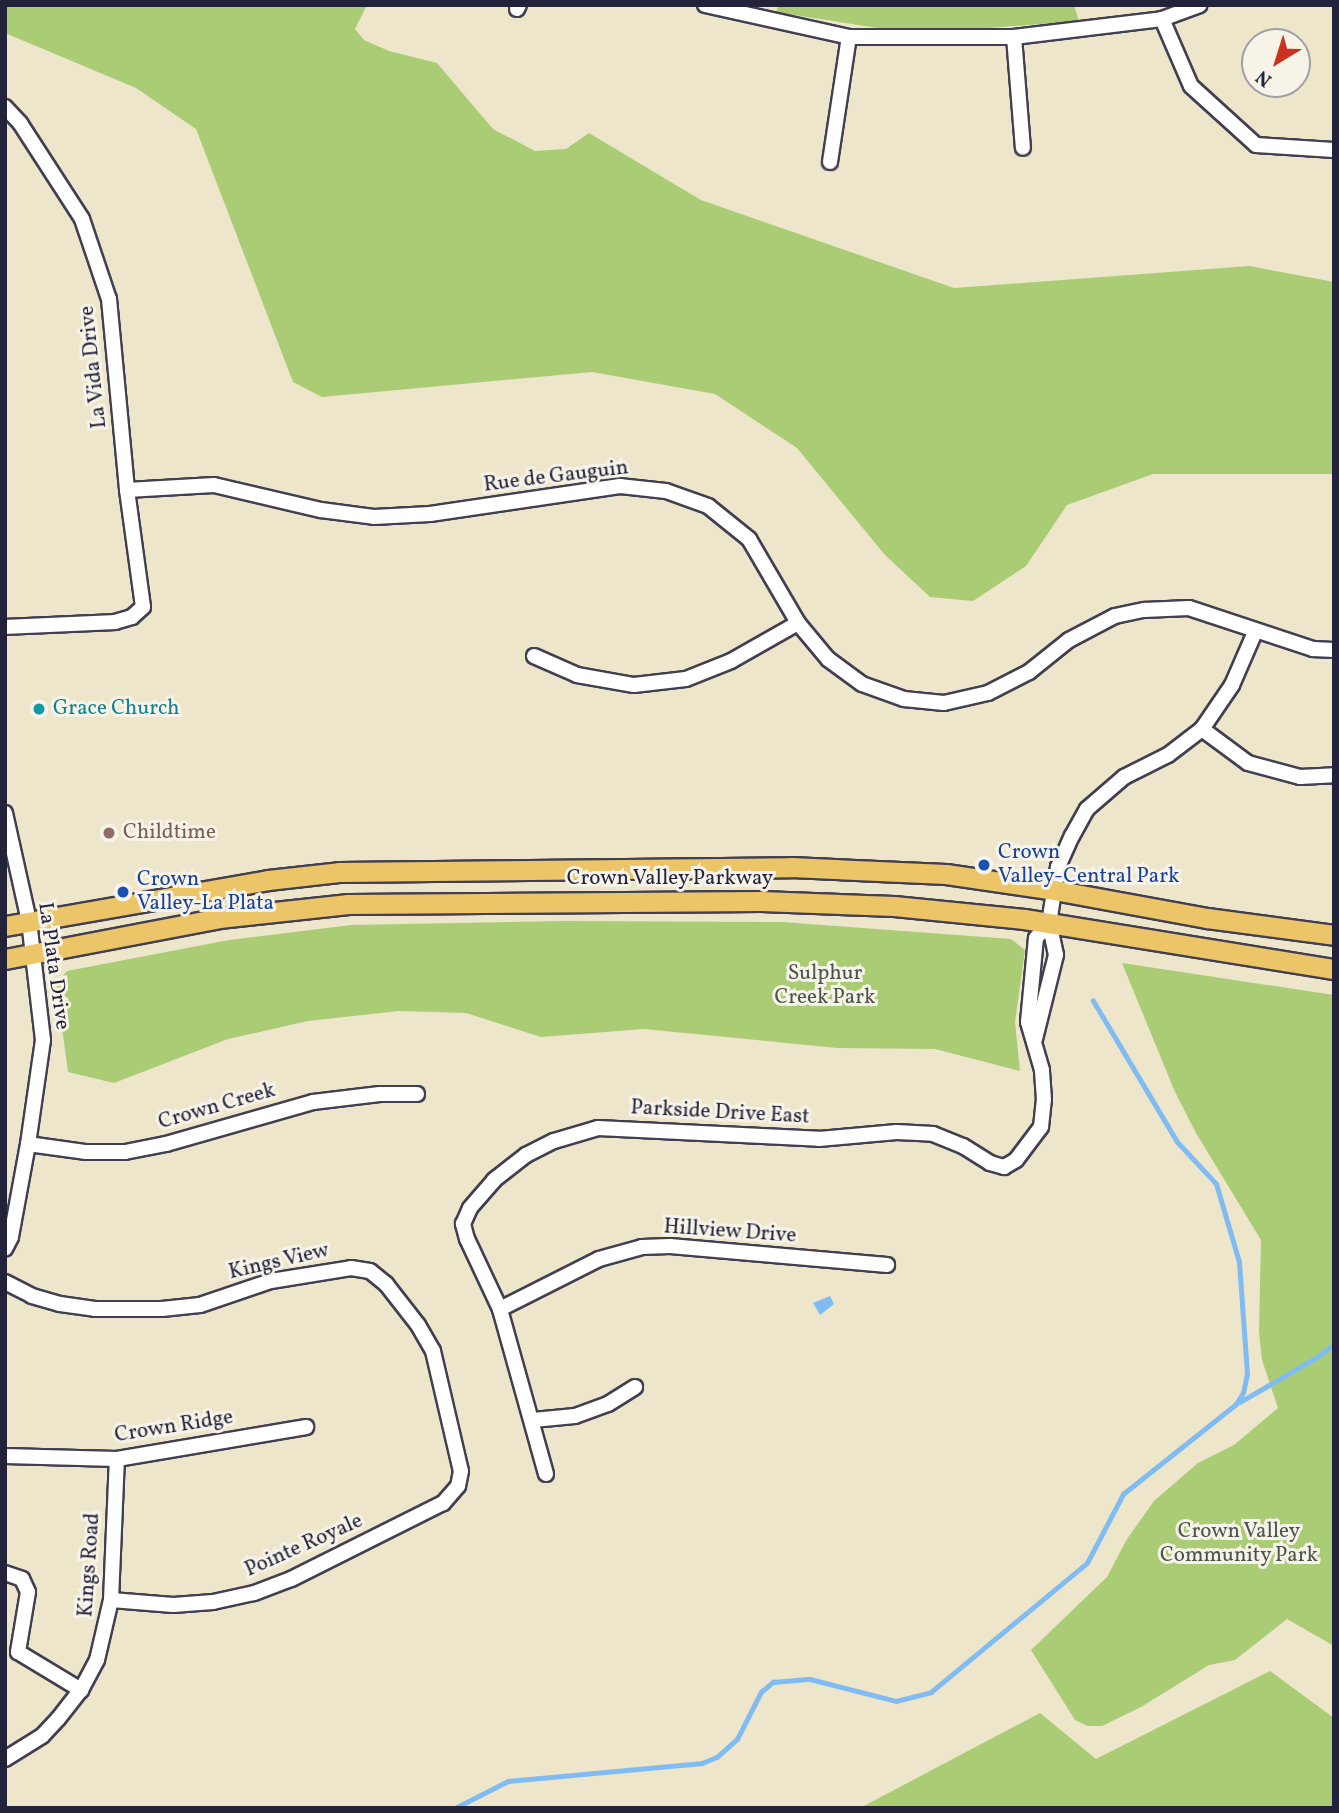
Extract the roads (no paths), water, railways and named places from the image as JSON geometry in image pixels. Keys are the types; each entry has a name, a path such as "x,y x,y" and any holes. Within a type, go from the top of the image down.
{"main road":[{"name":"Crown Valley Parkway","path":"5,926 268,880 339,872 844,868 946,874 1054,890 1207,918 1334,935"},
{"name":"Crown Valley Parkway","path":"5,959 219,918 348,904 502,901 835,902 1049,923 1334,970"}],"street":[{"path":"705,5 849,37 1014,37 1162,19 1200,5"},
{"path":"1162,19 1191,86 1256,145 1334,150"},
{"path":"830,162 849,37"},
{"path":"1014,37 1023,148"},
{"name":"La Vida Drive","path":"5,107 20,123 82,219 109,299 127,490 143,607 132,617 115,622 5,627"},
{"name":"Rue de Gauguin","path":"127,490 215,485 321,510 374,517 430,514 620,486 666,491 708,506 749,539 797,624 828,659 862,684 904,699 944,703 988,693 1028,672 1069,640 1115,616 1144,610 1189,608 1313,649 1334,650"},
{"path":"534,656 577,676 634,685 686,679 731,661 797,624"},
{"path":"1035,1039 1056,955 1049,923 1063,852 1087,808 1124,776 1168,755 1202,729 1232,685 1255,632"},
{"path":"1202,729 1248,763 1300,777 1334,775"},
{"name":"La Plata Drive","path":"5,813 29,921 43,1040 28,1144 12,1200 5,1249"},
{"path":"1035,1039 1028,1022 1035,944 1036,938 1049,923"},
{"name":"Parkside Drive East","path":"500,1310 467,1239 463,1224 470,1208 494,1180 526,1155 554,1141 598,1128 819,1139 897,1132 933,1134 963,1146 990,1163 1004,1167 1016,1160 1041,1127 1045,1100 1035,1039"},
{"name":"Crown Creek","path":"28,1144 86,1152 125,1152 166,1144 313,1102 380,1094 417,1094"},
{"name":"Hillview Drive","path":"500,1310 599,1259 642,1247 670,1246 887,1265"},
{"name":"Kings View","path":"5,1282 32,1296 60,1304 95,1309 162,1309 200,1305 284,1279 351,1268 370,1272 386,1284 428,1339 459,1461 461,1471 458,1486"},
{"path":"500,1310 546,1474"},
{"path":"533,1420 575,1416 608,1404 635,1387"},
{"name":"Crown Ridge","path":"5,1456 117,1459 306,1427"},
{"name":"Kings Road","path":"5,1759 42,1736 80,1690 97,1660 111,1600 117,1459"},
{"name":"Pointe Royale","path":"111,1600 173,1605 213,1602 254,1593 291,1579 443,1503 458,1486"},
{"path":"5,1573 22,1579 28,1592 18,1653 5,1662"},
{"path":"18,1653 80,1690"}],"water":[{"path":"830,1296 834,1304 820,1315 813,1303"}],"waterway":[{"path":"455,1808 508,1781 702,1763 717,1757 737,1739 761,1692 773,1682 810,1679 896,1701 931,1692 1087,1563 1123,1494 1236,1404 1243,1393 1247,1374 1239,1262 1216,1184 1177,1142 1093,1001"},
{"path":"1240,1402 1317,1357 1334,1344"}],"place":[{"name":"Grace Church","path":"39,709"},
{"name":"Childtime","path":"109,833"},
{"name":"Crown Valley-Central Park","path":"984,865"},
{"name":"Crown Valley-La Plata","path":"123,892"}],"park label":[{"name":"Sulphur Creek Park","path":"825,986"},
{"name":"Crown Valley Community Park","path":"1239,1544"}]}
